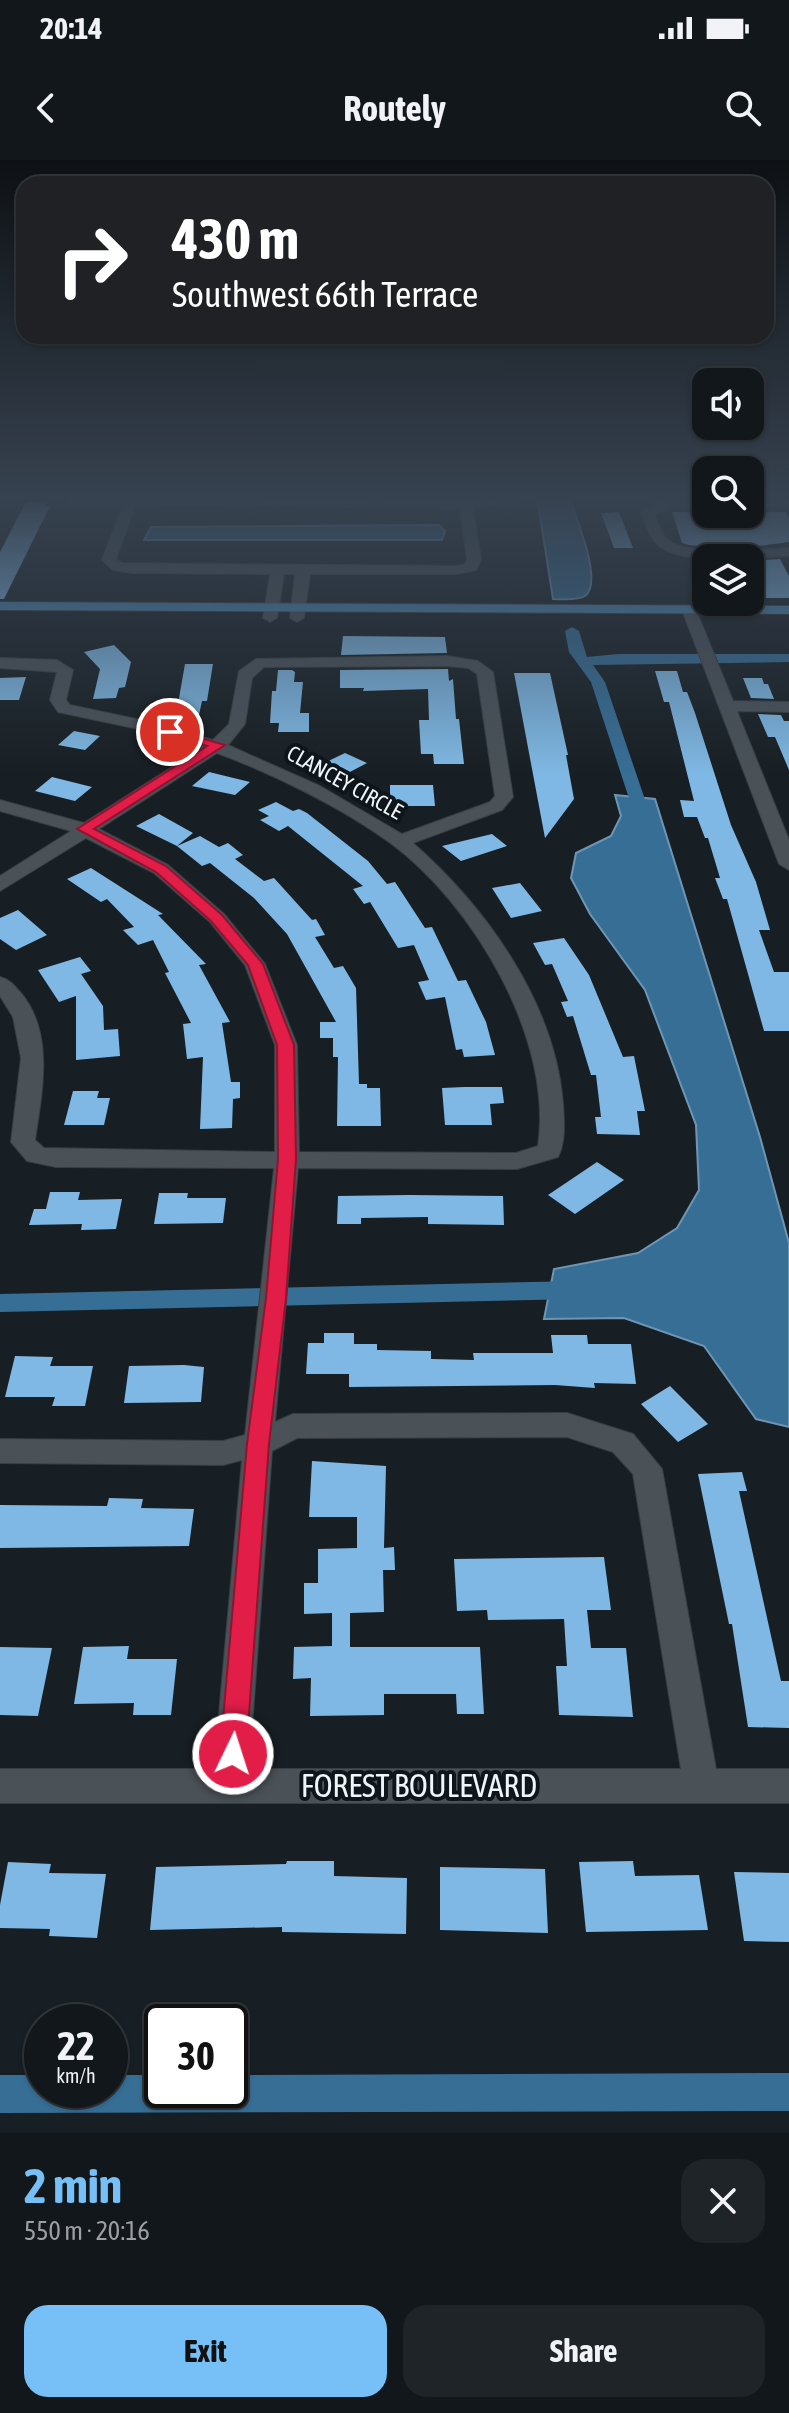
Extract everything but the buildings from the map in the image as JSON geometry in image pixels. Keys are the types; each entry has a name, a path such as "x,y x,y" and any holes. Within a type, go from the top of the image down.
{"main road":[{"path":"0,606 270,612 690,615 789,620"},
{"path":"690,615 789,610"},
{"path":"0,618 270,612"}],"street":[{"path":"270,612 274,589"},
{"path":"297,612 300,589"},
{"path":"690,615 789,864"},
{"path":"0,885 218,745 238,723 243,675 256,664 447,661 478,667 485,672 504,797 496,806 400,841"},
{"name":"CLANCEY CIRCLE","path":"0,663 57,665 65,670 58,700 64,709 122,719 218,745 296,778 400,841 462,904 513,979 541,1041 554,1126 549,1151 517,1161 287,1159"},
{"path":"726,706 789,707"},
{"path":"0,805 84,829 161,869 217,918 255,964 286,1045 287,1159 278,1276 258,1444 230,1785"},
{"path":"0,983 10,991 31,1036 33,1085 23,1142 36,1155 56,1159 287,1159"},
{"path":"0,1451 223,1453 258,1444 293,1426 567,1425 623,1443 647,1469 701,1785"},
{"name":"FOREST BOULEVARD","path":"0,1786 789,1786"}],"water":[{"path":"551,589 590,589 582,598 553,599"},
{"path":"615,795 655,799 760,1137 789,1243 789,1427 756,1419 704,1346 624,1318 544,1319 554,1269 638,1253 677,1228 699,1190 696,1125 645,990 590,914 571,878 576,853 611,836 621,816"}],"waterway":[{"path":"572,631 576,652 598,682 646,826"},
{"path":"586,661 618,658 789,658"},
{"path":"0,1303 579,1290"},
{"path":"0,2094 789,2092"}],"route":[{"path":"170,732 218,745 84,829 161,869 217,918 255,964 286,1045 287,1159 276,1298 258,1444 233,1754"}]}
